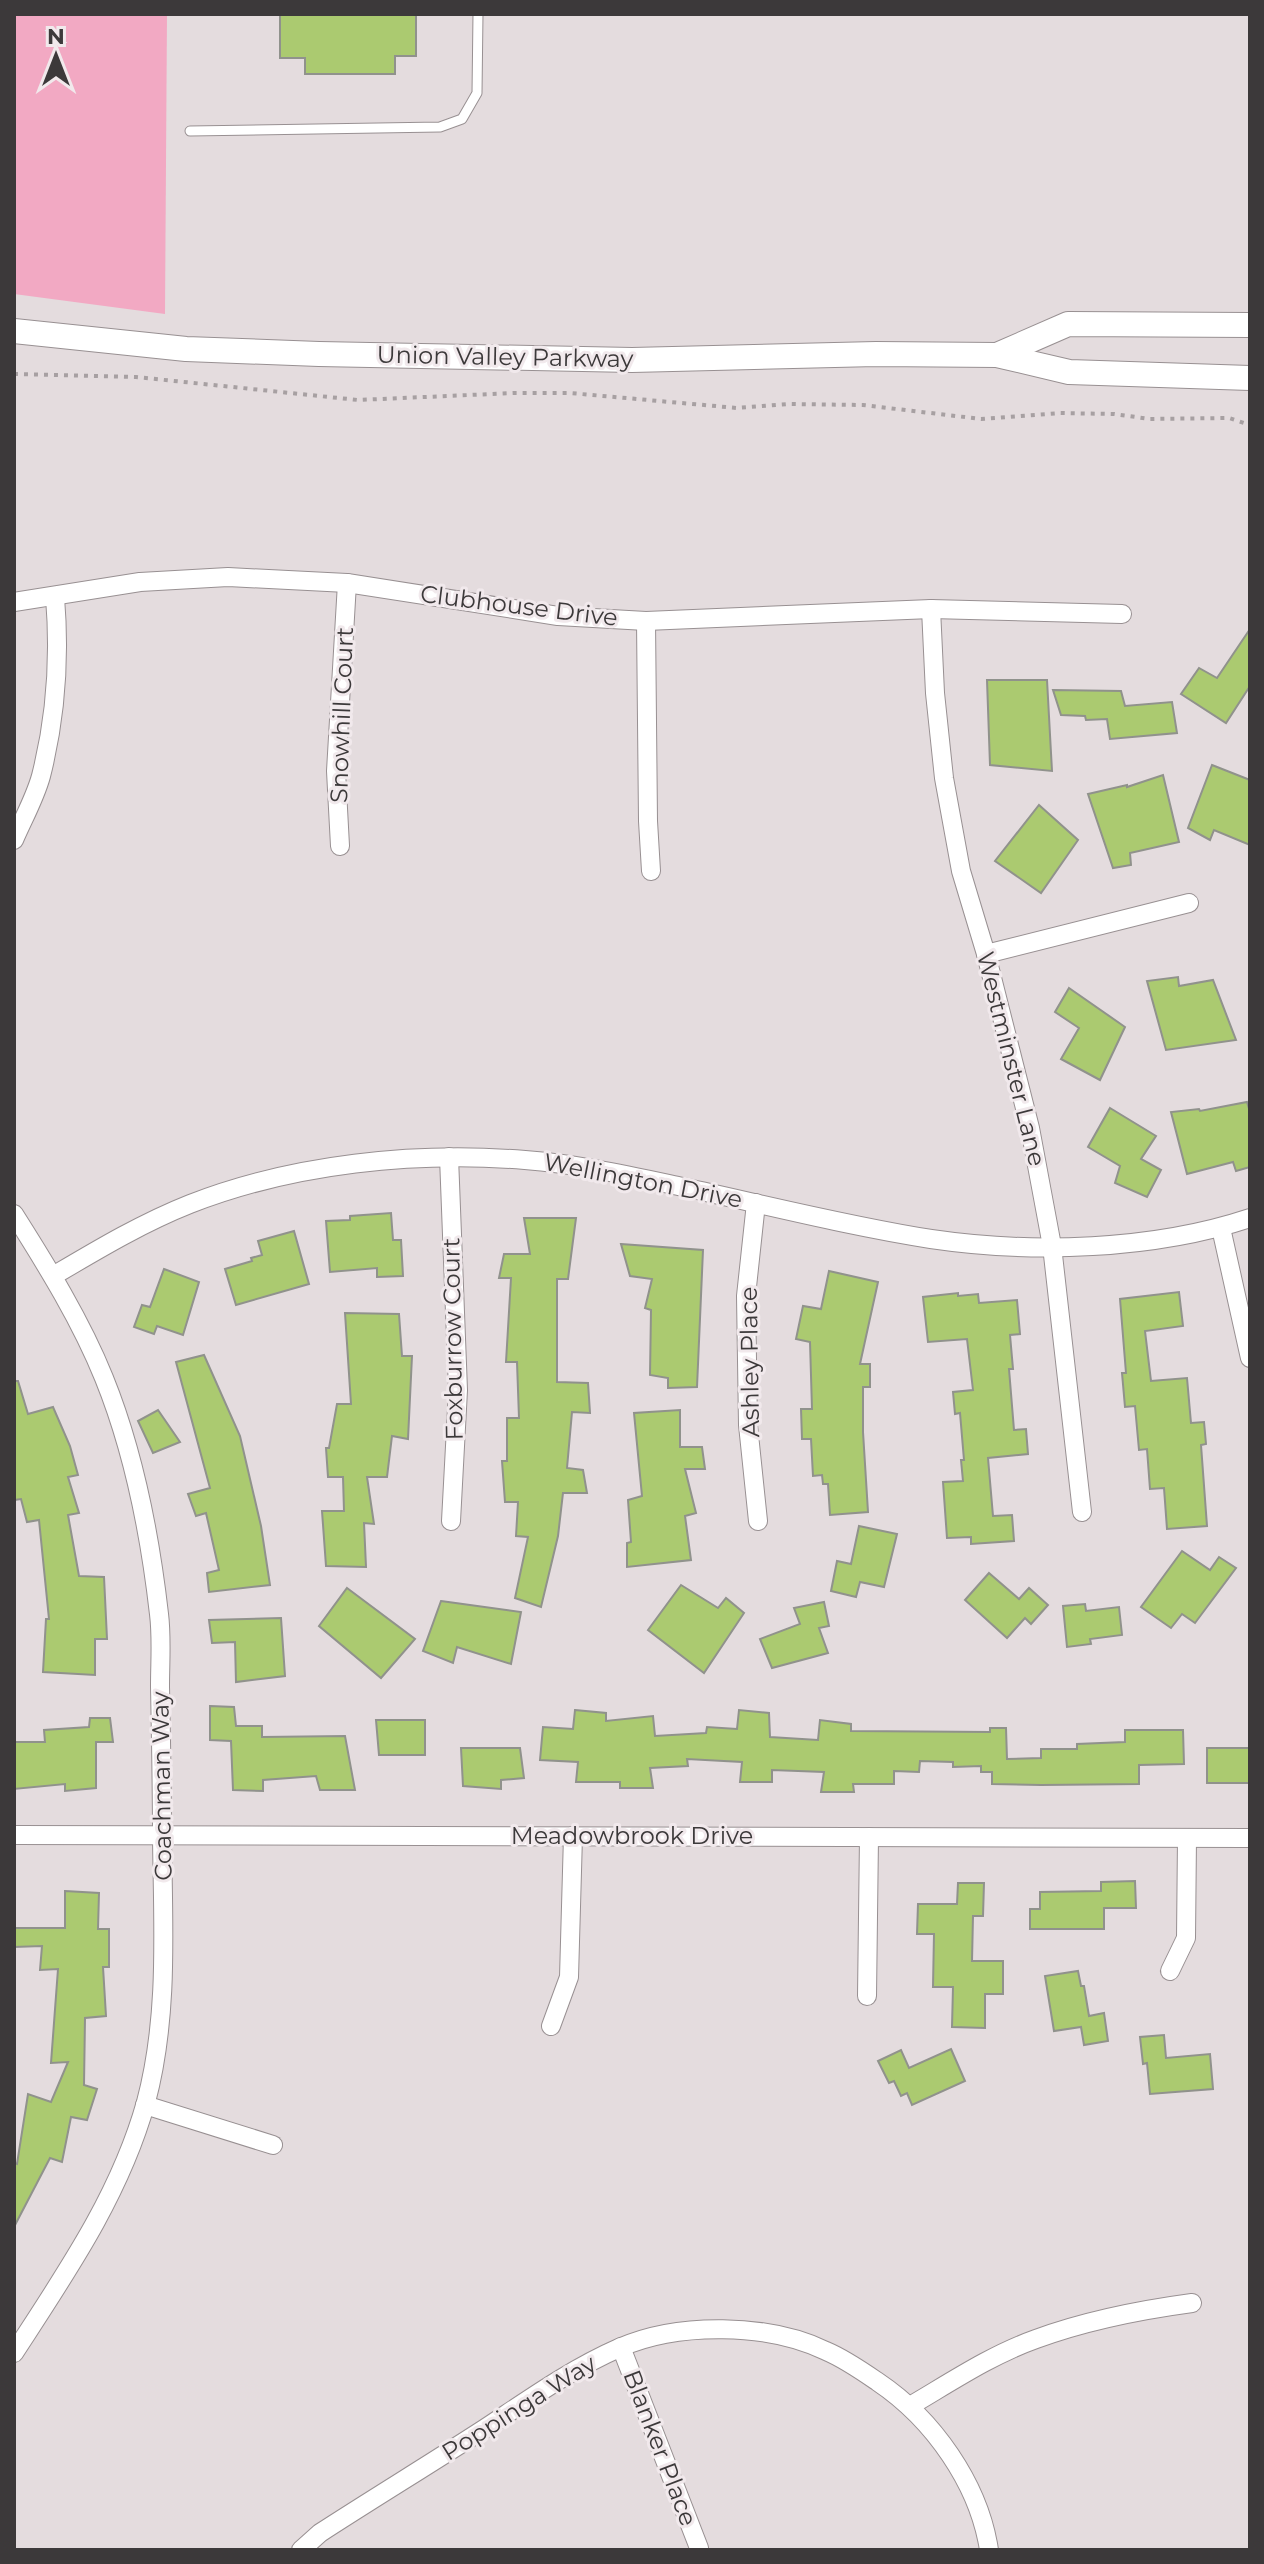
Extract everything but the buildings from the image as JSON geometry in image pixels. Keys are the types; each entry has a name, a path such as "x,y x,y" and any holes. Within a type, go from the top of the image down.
{"street":[{"name":"Union Valley Parkway","path":"997,355 1068,324 1250,325"},
{"name":"Union Valley Parkway","path":"14,331 186,349 319,354 632,360 876,354 997,355 1069,372 1250,378"},
{"name":"Clubhouse Drive","path":"14,602 140,582 228,577 347,583 558,616 646,621 931,609 1122,614"},
{"name":"Snowhill Court","path":"340,846 336,771 347,583"},
{"path":"14,840 40,779 55,705 59,639 55,597"},
{"name":"Westminster Lane","path":"931,609 935,693 944,778 961,871 986,954 1030,1128 1052,1246 1082,1512"},
{"path":"646,621 651,871"},
{"path":"986,954 1189,903"},
{"name":"Wellington Drive","path":"53,1276 115,1239 206,1199 267,1181 356,1163 449,1157 526,1160 606,1171 934,1239 1052,1246 1099,1245 1221,1228 1250,1218"},
{"name":"Foxburrow Court","path":"449,1157 458,1390 451,1521"},
{"name":"Ashley Place","path":"756,1203 746,1296 748,1425 758,1521"},
{"name":"Coachman Way","path":"14,1214 53,1276 104,1378 129,1454 147,1535 159,1616 163,1991 158,2051 145,2105 113,2193 14,2353"},
{"path":"1221,1228 1250,1358"},
{"name":"Meadowbrook Drive","path":"14,1835 1250,1838"},
{"path":"551,2026 569,1977 573,1836"},
{"path":"867,1996 869,1837"},
{"path":"1170,1971 1186,1938 1187,1838"},
{"path":"145,2105 273,2145"},
{"path":"910,2406 978,2365 1035,2339 1154,2308 1192,2303"},
{"name":"Poppinga Way","path":"301,2550 320,2533 566,2375 621,2347 673,2331 750,2331 824,2350 857,2368 910,2406 946,2449 971,2494 989,2550"},
{"name":"Blanker Place","path":"621,2347 699,2548"}],"lane":[{"path":"190,131 440,127 462,119 477,93 478,14"}],"path":[{"path":"14,374 136,377 358,400 570,393 737,408 788,404 863,405 981,419 1100,413 1150,419 1229,418 1250,425"}],"shaded area":[{"path":"14,14 167,14 165,314 14,294"}]}
